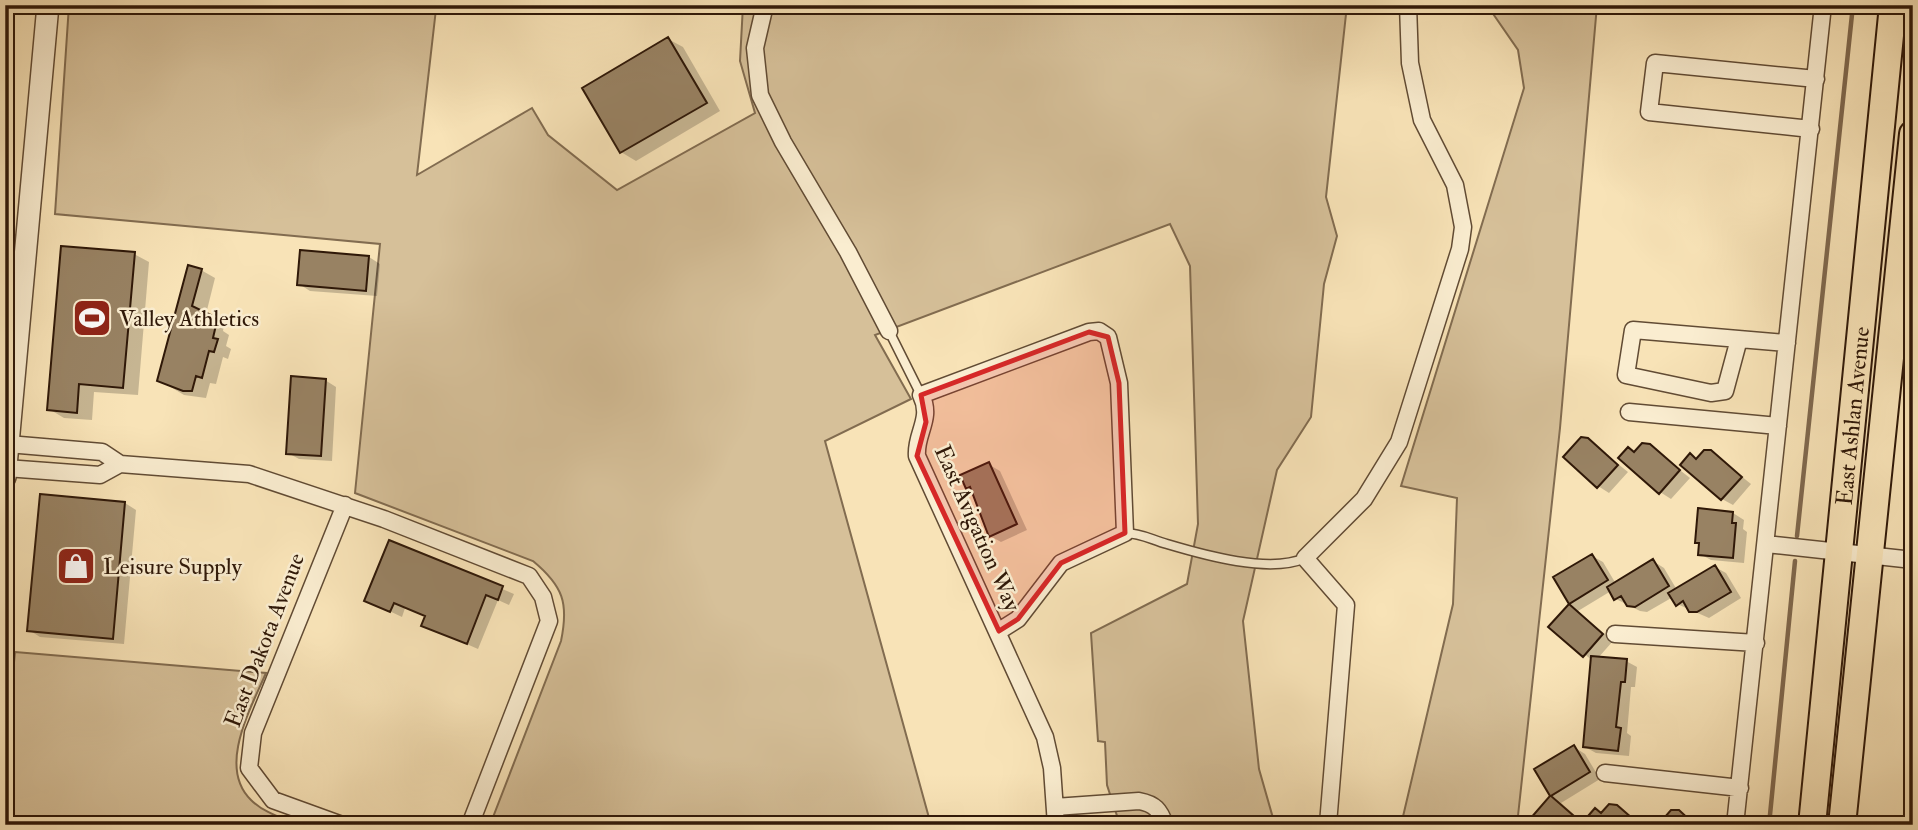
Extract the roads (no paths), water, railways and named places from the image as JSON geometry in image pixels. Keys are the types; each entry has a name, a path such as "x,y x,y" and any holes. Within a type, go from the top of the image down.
{"main road":[{"name":"East Ashlan Avenue","path":"1812,825 1894,5"},
{"name":"East Ashlan Avenue","path":"1842,825 1913,134"}],"street":[{"path":"48,5 11,353 6,472 100,475 120,464"},
{"name":"East Avigation Way","path":"765,5 755,48 760,95 783,142 848,252 889,331"},
{"path":"1328,824 1346,606 1305,558 1364,499 1399,442 1460,249 1462,216 1455,185 1422,120 1409,64 1408,5"},
{"path":"1735,825 1823,5"},
{"path":"1811,129 1649,112 1655,63 1816,79"},
{"path":"1739,339 1726,391 1712,393 1626,375 1633,330 1739,339 1787,344"},
{"path":"921,395 1089,332 1100,331 1108,337 1119,383 1125,533"},
{"name":"East Avigation Way","path":"921,395 927,406 926,422 916,446 917,456 999,631 1017,619 1060,563 1125,533"},
{"path":"1629,412 1778,426"},
{"path":"8,443 102,452 120,464 249,474 345,505 529,576 543,597 549,621 470,825"},
{"name":"East Dakota Avenue","path":"342,825 273,800 249,768 253,733 345,505"},
{"path":"1766,544 1913,560"},
{"path":"999,631 1008,659 1050,752 1056,825"},
{"path":"1615,634 1756,643"},
{"path":"1605,773 1740,788"},
{"path":"1055,807 1139,801 1152,804 1160,812 1165,825"}],"lane":[{"name":"East Avigation Way","path":"889,331 921,395"},
{"path":"1125,533 1138,533 1190,550 1262,564 1294,563 1305,558"}],"waterway":[{"path":"1797,536 1853,5"},
{"path":"1769,825 1795,561"}],"place":[{"name":"Valley Athletics","path":"92,318"},
{"name":"Leisure Supply","path":"76,566"}]}
